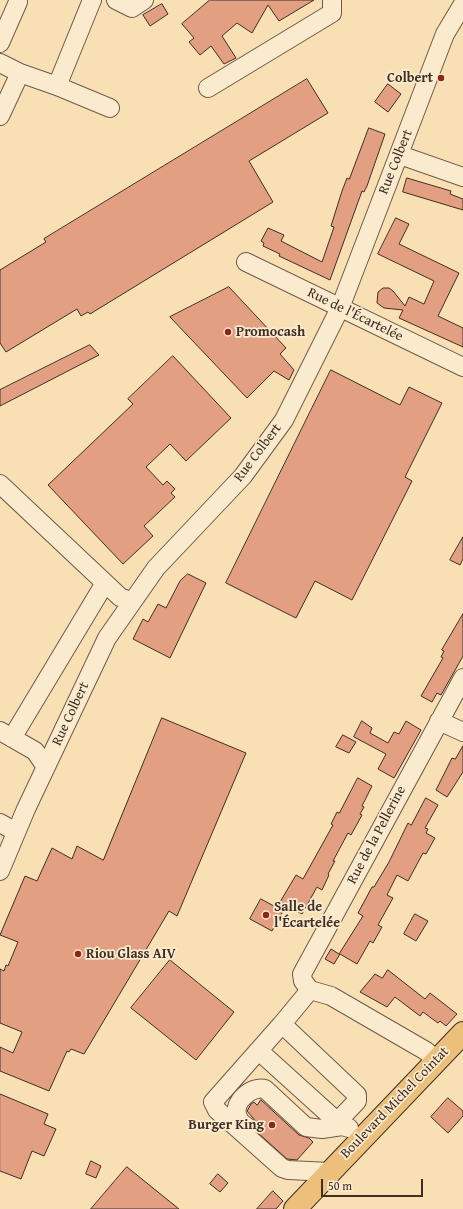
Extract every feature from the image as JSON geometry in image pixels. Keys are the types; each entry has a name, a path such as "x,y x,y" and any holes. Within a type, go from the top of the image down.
{"main road":[{"name":"Boulevard Michel Cointat","path":"295,1209 463,1033"}],"street":[{"path":"57,86 92,0"},
{"path":"116,0 132,8 144,0"},
{"path":"208,88 332,13 332,0"},
{"path":"0,43 18,2"},
{"name":"Rue Colbert","path":"0,871 16,832 107,638 156,568 243,476 284,420 340,308 376,218 376,211 393,166 400,155 445,34 463,4"},
{"path":"0,63 20,73 57,86 110,108"},
{"path":"0,116 20,73"},
{"path":"400,155 463,176"},
{"name":"Rue de l'Écartelée","path":"246,262 463,367"},
{"path":"0,484 120,597 132,602"},
{"path":"46,767 35,751 6,734 105,582"},
{"name":"Rue de la Pellerine","path":"310,990 303,981 302,974 463,678"},
{"path":"439,721 463,732"},
{"path":"0,823 16,832"},
{"path":"330,1172 288,1170 267,1155 217,1110 213,1102 310,990 331,996 426,1051 436,1060"},
{"path":"267,1155 267,1146 237,1116 238,1103 253,1089 265,1089 306,1127 322,1129 340,1124 356,1101 357,1095 282,1024"},
{"path":"259,1050 340,1124 368,1133"}],"building":[{"path":"210,0 314,0 279,21 268,5 252,33 237,23 222,36 236,58 224,64 211,46 200,55 189,42 194,38 182,24"},
{"path":"162,4 168,14 150,26 143,15"},
{"path":"307,79 328,113 249,161 273,202 90,314 88,312 81,316 77,309 6,352 0,343 0,270 46,242 44,239"},
{"path":"388,84 401,94 388,112 375,102"},
{"path":"369,128 385,134 367,186 364,192 362,191 330,280 279,256 280,254 263,246 264,243 261,241 268,228 284,235 281,241 322,262 334,227 331,226 342,191 347,178 349,179"},
{"path":"407,178 451,191 450,194 463,199 463,210 403,192"},
{"path":"396,218 409,224 399,244 459,273 438,316 463,328 463,347 399,318 403,310 384,308 377,303 378,292 383,288 389,288 405,306 409,297 424,304 434,281 378,254"},
{"name":"Promocash","path":"229,287 286,348 280,354 294,370 289,380 274,371 247,398 170,317"},
{"path":"90,345 99,355 0,406 0,390"},
{"path":"173,356 231,418 186,461 170,444 146,467 163,485 167,481 175,489 171,493 175,497 144,526 153,536 123,564 48,485 133,404 128,399"},
{"path":"331,370 400,405 409,387 442,403 405,477 412,481 352,600 315,581 296,618 226,583"},
{"path":"463,537 463,559 460,565 450,560"},
{"path":"188,574 206,583 170,658 133,639 143,619 148,622 158,604 166,608 180,581"},
{"path":"463,614 463,656 441,695 437,693 432,702 421,696 443,658 441,657 444,651 442,650"},
{"path":"162,718 246,753 177,916 169,911 84,1054 71,1049 69,1052 67,1051 49,1091 0,1071 0,1047 13,1053 22,1032 0,1023 0,969 4,971 6,965 8,966 18,942 0,935 25,876 37,881 52,848 72,859 77,846 103,860"},
{"path":"362,721 372,728 370,733 388,743 394,732 399,734 406,721 421,730 394,778 378,769 386,754 354,737"},
{"path":"343,735 356,742 349,753 336,747"},
{"path":"463,746 463,772 447,797 436,790 452,758 455,759"},
{"path":"358,778 372,786 362,806 364,807 360,814 362,815 351,835 348,833 333,861 335,861 322,890 317,887 302,914 280,902 296,875 303,879 333,825 331,824 337,812 339,813"},
{"path":"426,798 438,805 425,828 428,829 426,833 435,838 426,854 423,853 408,881 397,875 387,895 393,898 378,925 382,927 373,943 370,941 357,964 340,954 334,964 325,959 331,949 339,954 363,916 358,913 372,887 374,887 389,862 408,823 411,825"},
{"name":"Salle de l'Écartelée","path":"261,899 283,911 272,931 250,919"},
{"path":"415,914 428,921 416,941 404,934"},
{"path":"170,960 234,1012 196,1060 131,1008"},
{"path":"388,970 425,999 430,993 457,1014 446,1026 440,1021 438,1023 423,1012 420,1016 395,997 387,1007 360,992 375,974 382,978"},
{"path":"0,1094 48,1114 44,1124 56,1129 44,1156 32,1151 21,1179 0,1171"},
{"path":"448,1098 463,1111 463,1116 448,1133 431,1117"},
{"name":"Burger King","path":"261,1100 299,1135 309,1138 313,1142 297,1160 287,1159 257,1132 258,1124 247,1111 251,1104 254,1102 257,1105"},
{"path":"91,1161 101,1166 96,1178 86,1174"},
{"path":"127,1167 179,1209 91,1209"},
{"path":"218,1174 228,1183 220,1192 210,1184"},
{"path":"273,1191 283,1201 276,1209 257,1209"}],"place":[{"name":"Colbert","path":"441,78"},
{"name":"Promocash","path":"228,332"},
{"name":"Salle de l'Écartelée","path":"266,915"},
{"name":"Riou Glass AIV","path":"78,954"},
{"name":"Burger King","path":"272,1125"}]}
